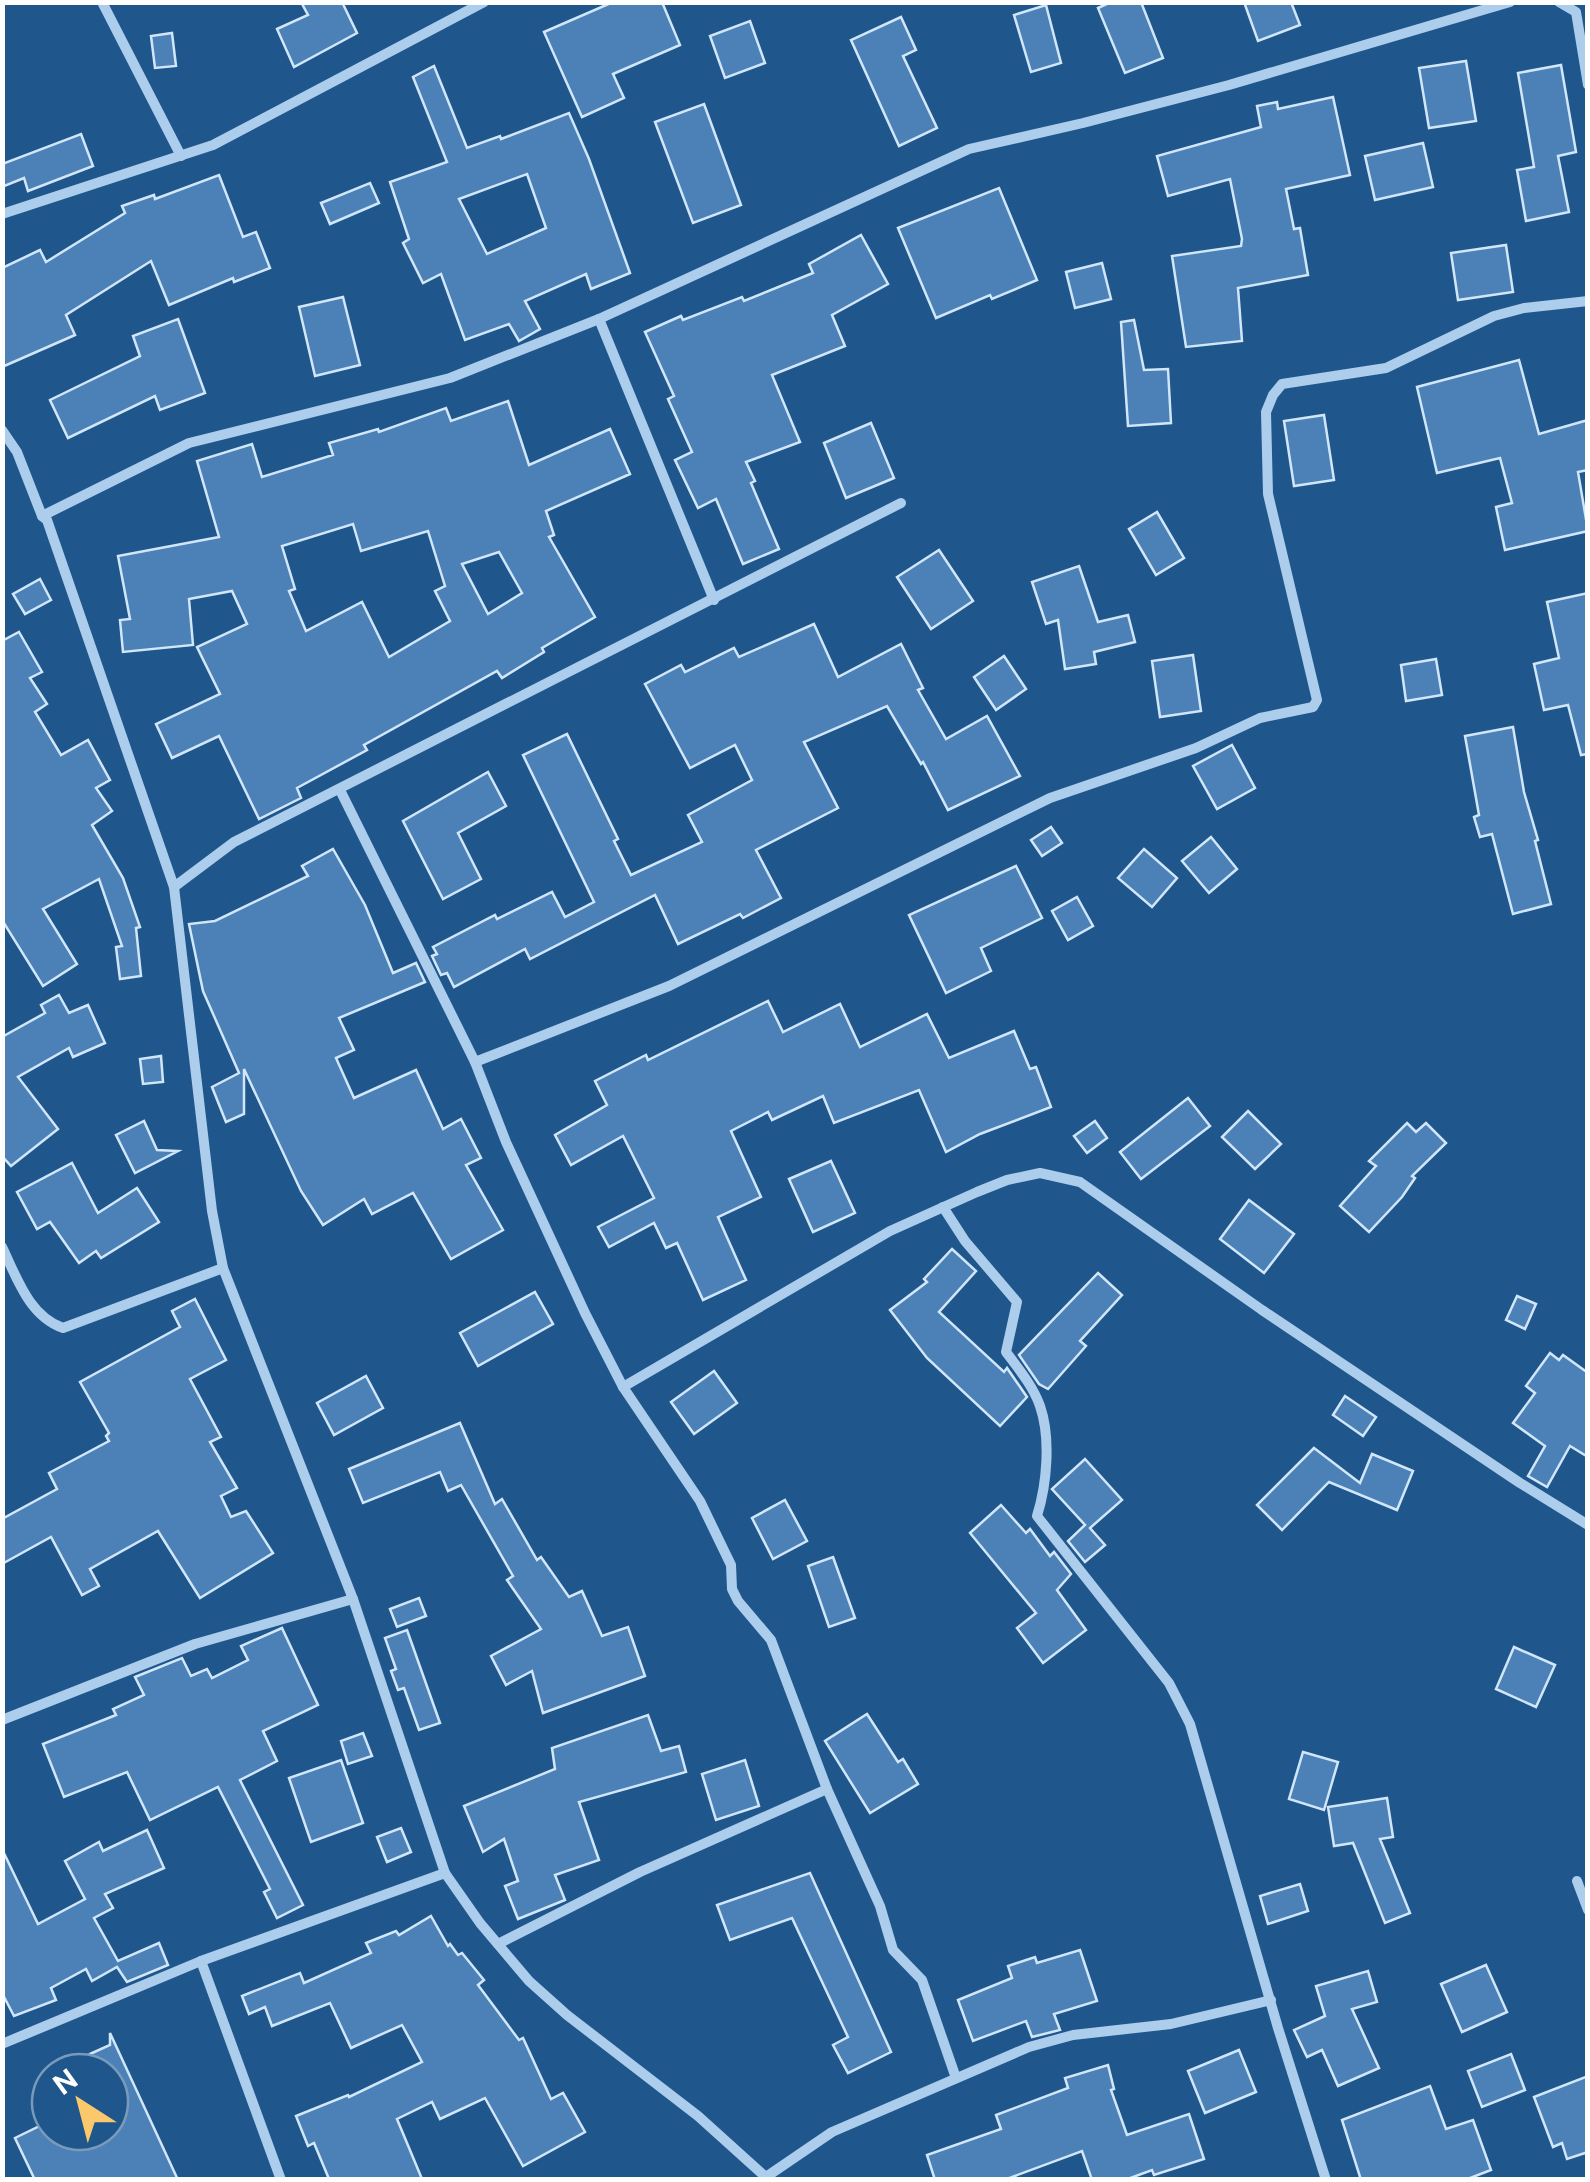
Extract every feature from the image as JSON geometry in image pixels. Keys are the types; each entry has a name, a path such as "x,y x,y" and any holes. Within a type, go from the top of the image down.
{"street":[{"path":"102,2 181,156"},
{"path":"2,214 213,145 484,2"},
{"path":"42,516 189,443 450,378 600,319 969,149 1229,85 1510,2"},
{"path":"1559,2 1576,12 1588,85"},
{"path":"475,1062 669,986 1050,798 1196,748 1260,718 1313,708 1317,700 1268,494 1266,412 1272,395 1282,384 1386,368 1494,316 1524,308 1588,301"},
{"path":"600,319 714,600"},
{"path":"2,430 47,520 174,887 212,1212 224,1268 353,1598 445,1873 498,1944 529,1981 567,2015 698,2116 768,2178 832,2132 1028,2047 1073,2036 1171,2024 1271,2000"},
{"path":"174,887 234,842 901,503"},
{"path":"340,790 475,1062 514,1159 585,1313 623,1387 700,1501 731,1565 732,1589 738,1601 771,1640 827,1789 880,1906 893,1950 922,1980 956,2078"},
{"path":"623,1387 890,1232 1007,1180 1040,1173 1080,1182 1262,1310 1588,1525"},
{"path":"943,1207 965,1241 1017,1302 1006,1352 1040,1407 1047,1468 1046,1488 1037,1516 1170,1683 1190,1724 1326,2180"},
{"path":"2,1247 32,1306 49,1323 63,1328 224,1268"},
{"path":"2,1720 195,1644 353,1598"},
{"path":"498,1944 640,1872 827,1789"},
{"path":"2,2044 202,1961 445,1873"},
{"path":"1577,1880 1588,1910"},
{"path":"202,1961 281,2180"}],"building":[{"path":"301,2 342,2 357,33 294,67 277,29 308,15"},
{"path":"613,2 662,2 680,45 613,74 624,98 582,117 544,32"},
{"path":"1111,2 1141,2 1163,58 1125,73 1098,8"},
{"path":"1244,2 1291,2 1300,25 1258,41"},
{"path":"1046,5 1061,63 1031,72 1014,15"},
{"path":"901,17 916,50 903,56 937,128 899,146 851,40"},
{"path":"750,21 765,63 725,78 710,36"},
{"path":"172,33 176,66 155,68 151,36"},
{"path":"1466,61 1476,121 1429,128 1419,68"},
{"path":"1561,65 1576,152 1558,156 1569,212 1526,221 1517,170 1534,167 1518,73"},
{"path":"434,66 467,148 569,113 630,273 591,289 586,274 525,301 540,329 519,341 509,324 465,340 441,274 423,283 403,243 409,239 390,182 447,162 413,77","holes":["527,174 546,228 487,254 459,199"]},
{"path":"1333,97 1350,175 1286,189 1294,229 1300,228 1308,275 1238,288 1242,341 1186,347 1172,256 1241,246 1242,239 1230,179 1168,196 1157,156 1261,127 1257,106 1277,102 1278,109"},
{"path":"704,104 741,205 693,223 655,122"},
{"path":"81,134 93,166 28,191 24,178 2,187 2,164"},
{"path":"1423,143 1433,187 1375,200 1365,156"},
{"path":"219,175 243,237 256,232 270,268 234,282 233,278 169,305 151,261 66,315 75,335 2,367 2,268 40,250 46,262 125,213 122,206 154,195 155,199"},
{"path":"370,183 379,203 330,224 321,203"},
{"path":"999,188 1037,280 936,318 898,228"},
{"path":"861,235 888,284 832,315 845,346 772,375 800,442 746,462 779,549 743,564 716,499 698,508 675,460 692,452 668,399 674,396 645,332 681,316 683,320 742,297 744,301 813,273 809,264"},
{"path":"1506,245 1513,292 1458,300 1451,253"},
{"path":"1102,263 1111,299 1075,308 1066,272"},
{"path":"343,297 360,365 315,376 299,307"},
{"path":"178,319 205,393 160,410 155,396 68,438 50,400 140,356 133,336"},
{"path":"1134,320 1144,370 1168,369 1171,423 1128,426 1121,322"},
{"path":"1519,360 1539,434 1588,420 1588,470 1578,472 1588,531 1505,550 1496,507 1512,503 1500,458 1437,473 1417,387"},
{"path":"508,401 529,465 610,429 630,474 546,511 554,535 549,537 595,617 542,648 544,652 502,678 497,671 364,745 367,750 297,788 301,798 259,819 219,736 172,758 156,724 220,694 197,647 247,624 232,591 189,599 193,645 123,652 120,620 130,619 118,556 219,537 197,461 252,444 262,477 333,455 329,443 378,429 379,432 446,408 451,421","holes":["353,524 361,551 428,531 445,586 435,591 450,621 389,657 362,602 306,631 289,591 295,589 282,546","499,552 522,593 488,614 462,564"]},
{"path":"1324,415 1334,480 1294,486 1284,421"},
{"path":"871,423 894,478 846,498 824,443"},
{"path":"1157,512 1184,558 1156,575 1129,529"},
{"path":"939,550 973,601 931,629 897,577"},
{"path":"1079,566 1098,622 1128,615 1135,642 1094,652 1096,664 1065,669 1058,620 1046,624 1032,582"},
{"path":"40,579 51,600 25,614 13,594"},
{"path":"1588,593 1588,754 1581,755 1568,705 1544,710 1534,664 1559,658 1547,602"},
{"path":"814,624 838,677 901,644 923,688 918,690 946,739 987,716 1020,776 948,810 887,706 804,742 838,808 756,850 781,898 678,944 655,895 530,959 525,949 454,987 447,973 441,975 432,956 437,954 433,947 495,915 497,919 552,892 565,917 594,902 523,755 567,734 618,839 614,841 631,875 702,842 688,815 752,780 735,745 690,768 645,684 681,665 685,672 734,648 739,657"},
{"path":"19,632 42,672 30,678 47,704 35,712 61,755 88,740 110,780 96,788 112,811 92,825 123,878 140,927 136,928 141,976 120,979 116,947 122,946 99,879 43,909 77,964 43,986 2,920 2,641"},
{"path":"1193,655 1201,711 1160,717 1152,661"},
{"path":"1004,656 1026,689 996,710 974,677"},
{"path":"1436,659 1442,695 1406,701 1401,665"},
{"path":"1513,727 1551,904 1513,914 1492,834 1480,837 1474,817 1479,815 1465,736"},
{"path":"1232,745 1255,788 1217,809 1193,766"},
{"path":"488,772 506,806 458,833 481,879 443,899 403,821"},
{"path":"1051,827 1062,843 1042,856 1031,840"},
{"path":"1211,837 1237,869 1209,893 1182,861"},
{"path":"333,849 365,905 393,973 416,963 425,982 339,1018 354,1050 336,1058 354,1098 416,1070 443,1129 461,1119 481,1158 466,1165 503,1230 451,1259 413,1193 372,1214 364,1199 323,1225 301,1191 244,1069 244,1114 226,1122 212,1087 239,1073 203,991 189,924 215,921 308,876 302,866"},
{"path":"1144,849 1177,878 1152,907 1118,878"},
{"path":"1016,866 1042,918 981,948 991,971 946,993 909,915"},
{"path":"1077,897 1093,926 1068,940 1052,911"},
{"path":"59,995 69,1013 88,1005 105,1043 73,1057 69,1048 18,1077 58,1129 11,1166 2,1156 2,1037 45,1013 41,1005"},
{"path":"768,1001 783,1032 840,1004 860,1047 927,1014 949,1058 1014,1031 1030,1069 1036,1067 1051,1107 980,1134 946,1152 919,1090 834,1123 823,1096 772,1120 768,1112 731,1131 761,1197 718,1217 746,1280 703,1300 677,1243 666,1248 654,1223 609,1247 598,1227 654,1198 623,1136 571,1165 555,1135 607,1105 595,1081 646,1055 648,1060"},
{"path":"161,1056 163,1082 143,1084 140,1059"},
{"path":"1188,1098 1210,1126 1141,1179 1120,1152"},
{"path":"1248,1111 1281,1144 1255,1169 1222,1137"},
{"path":"144,1121 157,1150 178,1151 135,1173 116,1135"},
{"path":"1095,1121 1107,1138 1087,1153 1074,1136"},
{"path":"1407,1123 1416,1132 1426,1123 1446,1143 1412,1176 1415,1178 1402,1197 1369,1232 1340,1206 1376,1166 1369,1161"},
{"path":"831,1161 855,1213 813,1232 789,1179"},
{"path":"72,1163 98,1213 137,1188 159,1222 101,1258 96,1251 79,1263 50,1222 37,1229 17,1192"},
{"path":"1249,1200 1294,1234 1264,1273 1220,1239"},
{"path":"952,1249 976,1271 939,1312 1004,1372 1007,1368 1027,1397 1000,1426 927,1358 890,1310 927,1282 924,1279"},
{"path":"1098,1273 1122,1295 1080,1341 1086,1346 1048,1389 1039,1384 1019,1355"},
{"path":"535,1292 553,1324 478,1366 460,1333"},
{"path":"1517,1296 1536,1304 1525,1329 1506,1320"},
{"path":"195,1299 226,1360 190,1379 221,1437 210,1442 237,1488 221,1496 231,1517 246,1511 273,1553 200,1598 158,1531 90,1569 99,1586 82,1595 51,1537 2,1564 2,1519 57,1489 49,1473 109,1441 109,1433 80,1382 180,1327 172,1311"},
{"path":"1550,1353 1559,1360 1563,1355 1588,1373 1588,1457 1570,1446 1547,1487 1528,1476 1545,1446 1513,1423 1535,1393 1526,1386"},
{"path":"714,1371 737,1403 694,1434 671,1402"},
{"path":"366,1376 383,1408 334,1435 317,1403"},
{"path":"1345,1396 1376,1417 1363,1436 1333,1415"},
{"path":"460,1423 495,1504 502,1499 537,1560 541,1557 569,1597 582,1591 602,1636 628,1627 645,1676 543,1713 532,1671 506,1685 491,1656 541,1629 507,1580 513,1576 461,1485 448,1491 440,1472 363,1503 349,1469"},
{"path":"1314,1448 1360,1483 1372,1454 1413,1471 1397,1510 1329,1482 1282,1530 1257,1505"},
{"path":"1085,1459 1122,1500 1090,1528 1105,1545 1085,1562 1068,1541 1085,1525 1052,1489"},
{"path":"785,1500 807,1541 773,1559 752,1518"},
{"path":"1001,1505 1026,1533 1030,1529 1050,1556 1054,1552 1071,1574 1057,1590 1086,1630 1043,1663 1017,1628 1036,1613 970,1533"},
{"path":"833,1557 855,1618 829,1627 808,1566"},
{"path":"419,1598 426,1616 397,1627 390,1609"},
{"path":"282,1628 318,1705 263,1731 277,1761 240,1780 303,1905 277,1918 264,1892 270,1889 218,1787 150,1820 127,1772 64,1797 43,1744 116,1715 113,1709 144,1695 135,1677 182,1658 191,1676 207,1669 212,1678 248,1660 241,1646"},
{"path":"407,1630 440,1723 419,1730 404,1688 398,1690 391,1671 396,1669 385,1638"},
{"path":"1514,1647 1555,1665 1536,1707 1496,1689"},
{"path":"867,1714 898,1762 903,1759 918,1784 870,1813 825,1741"},
{"path":"648,1715 661,1751 679,1746 686,1772 579,1802 599,1860 555,1875 565,1900 518,1919 505,1886 518,1881 504,1839 483,1852 464,1806 555,1769 552,1748"},
{"path":"363,1733 372,1756 348,1764 341,1741"},
{"path":"1303,1752 1338,1762 1324,1810 1289,1799"},
{"path":"341,1760 363,1823 311,1842 289,1778"},
{"path":"745,1760 759,1806 716,1820 702,1774"},
{"path":"1387,1798 1393,1837 1380,1839 1410,1913 1385,1923 1353,1843 1334,1846 1328,1807"},
{"path":"401,1828 411,1852 387,1862 377,1837"},
{"path":"147,1830 164,1868 105,1894 113,1908 94,1918 118,1961 159,1943 168,1965 127,1982 117,1967 92,1981 86,1969 51,1988 56,2000 14,2016 2,1993 2,1849 38,1924 85,1899 65,1861 99,1842 103,1851"},
{"path":"810,1873 891,2052 848,2073 833,2045 848,2037 792,1918 730,1940 717,1905"},
{"path":"1300,1884 1308,1911 1268,1924 1260,1896"},
{"path":"431,1916 448,1946 458,1955 462,1953 484,1980 478,1985 519,2040 523,2038 551,2099 563,2093 585,2132 523,2166 485,2098 440,2119 432,2102 397,2119 422,2179 329,2179 314,2143 308,2146 296,2116 349,2097 422,2062 402,2025 351,2048 330,2003 272,2026 265,2007 249,2014 242,1996 300,1973 304,1983 371,1953 366,1943 396,1931 399,1935"},
{"path":"1080,1950 1097,2001 1054,2014 1060,2030 1032,2037 1026,2021 973,2041 958,2000 1012,1978 1008,1966 1035,1957 1037,1963"},
{"path":"1486,1965 1507,2012 1462,2032 1441,1984"},
{"path":"1368,1971 1377,2002 1352,2009 1379,2068 1338,2086 1322,2050 1307,2057 1294,2030 1325,2016 1316,1986"},
{"path":"110,2033 119,2052 94,2052 110,2045"},
{"path":"1239,2050 1256,2092 1205,2113 1188,2071"},
{"path":"1511,2054 1525,2090 1482,2107 1468,2071"},
{"path":"1108,2065 1114,2089 1111,2090 1127,2135 1189,2114 1204,2159 1154,2175 1152,2170 1125,2180 1092,2180 1082,2151 1004,2180 935,2180 927,2155 1001,2129 996,2115 1068,2088 1065,2078"},
{"path":"130,2076 178,2180 35,2180 15,2138 30,2131 30,2152 130,2152"},
{"path":"1588,2076 1588,2152 1567,2159 1562,2143 1553,2147 1534,2097"},
{"path":"1430,2086 1446,2129 1473,2120 1491,2170 1465,2180 1361,2180 1342,2120"}]}
